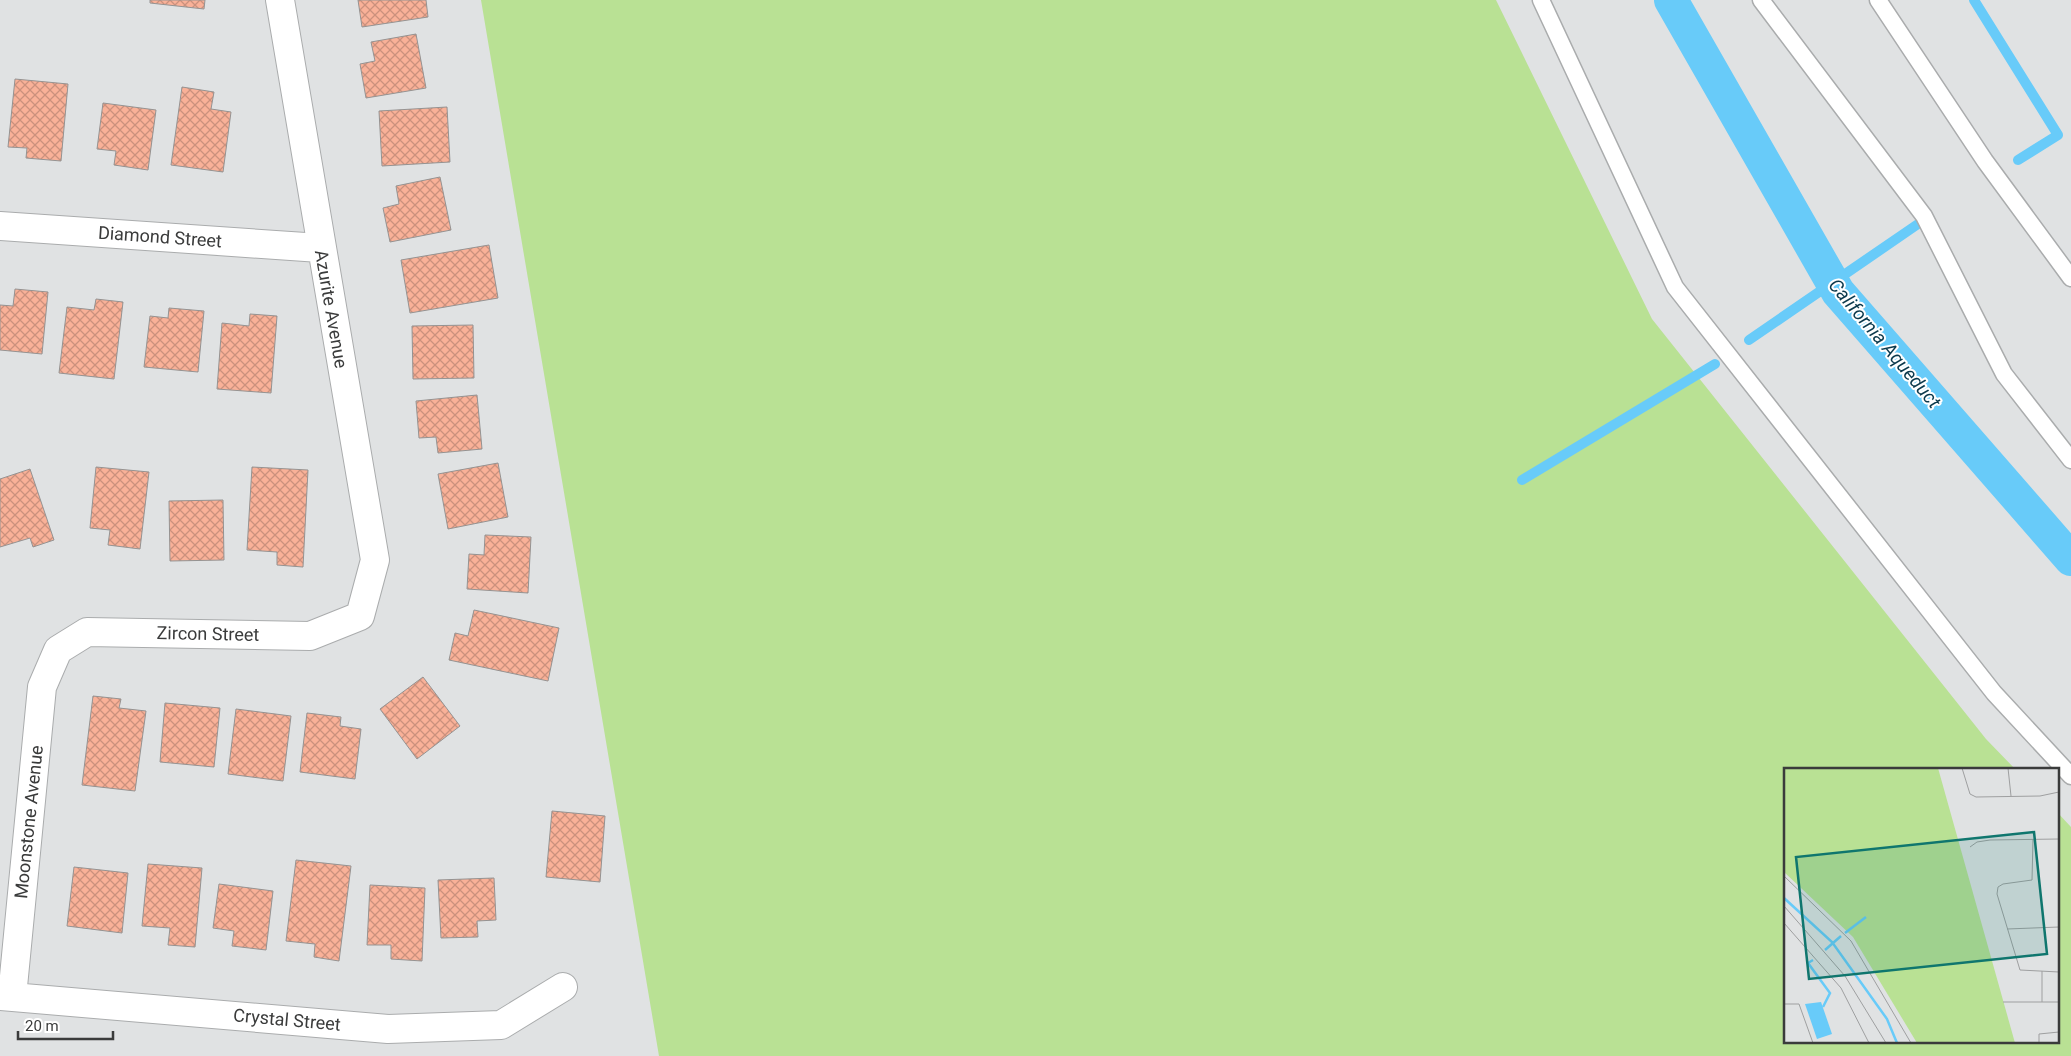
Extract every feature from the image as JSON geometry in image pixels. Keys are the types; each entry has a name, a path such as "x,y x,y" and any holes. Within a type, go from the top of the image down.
{"street":[{"name":"Azurite Avenue","path":"280,0 320,248 375,560 360,616"},
{"name":"Diamond Street","path":"0,226 320,248"},
{"name":"Zircon Street","path":"58,650 87,632 310,636 360,616"},
{"name":"Moonstone Avenue","path":"6,996 42,687 58,650"},
{"name":"Crystal Street","path":"6,996 388,1029 501,1026 563,987"}],"lane":[{"path":"1541,0 1675,287 1994,693 2071,776"},
{"path":"1761,0 1924,216 2004,374 2071,460"},
{"path":"1878,0 1985,161 2071,278"}],"green space":[{"path":"481,0 1496,0 1652,319 1986,739 2014,768 1784,768 1784,1044 2058,1044 2058,813 2071,827 2071,1056 659,1056"}],"building":[{"path":"150,0 205,0 204,9 150,3"},
{"path":"358,0 426,0 428,17 362,27"},
{"path":"416,34 426,88 366,98 360,64 375,61 371,42"},
{"path":"15,79 68,84 61,161 26,158 27,148 8,147"},
{"path":"182,87 214,92 211,109 231,112 223,172 171,165"},
{"path":"103,103 156,110 148,170 114,165 116,151 97,149"},
{"path":"447,107 450,162 382,166 379,111"},
{"path":"440,177 451,230 390,242 383,208 399,204 396,186"},
{"path":"489,245 498,298 410,313 401,260"},
{"path":"15,289 48,292 42,354 0,350 0,305 13,306"},
{"path":"96,299 123,302 114,379 59,373 67,307 94,310"},
{"path":"169,308 204,311 198,372 144,367 150,316 168,318"},
{"path":"250,314 277,316 271,393 217,389 222,323 249,326"},
{"path":"473,325 474,378 413,379 412,326"},
{"path":"477,395 482,449 438,453 436,437 419,438 416,401"},
{"path":"498,463 508,517 448,529 438,474"},
{"path":"96,467 149,472 140,549 108,545 110,530 90,528"},
{"path":"252,467 308,470 303,567 277,565 277,552 247,550"},
{"path":"30,469 54,540 33,547 30,538 0,547 0,479"},
{"path":"223,500 224,560 170,561 169,501"},
{"path":"485,535 531,537 528,593 467,589 469,554 484,555"},
{"path":"474,610 559,628 548,681 449,660 455,633 468,636"},
{"path":"423,677 460,726 417,759 380,709"},
{"path":"93,696 121,699 119,708 146,711 135,791 82,785"},
{"path":"165,703 220,708 214,767 160,762"},
{"path":"236,709 291,716 283,781 228,774"},
{"path":"307,713 341,717 340,726 361,729 355,779 300,772"},
{"path":"552,811 605,816 600,882 546,877"},
{"path":"296,860 351,866 339,961 314,957 315,944 286,941"},
{"path":"148,864 202,868 195,947 168,945 170,928 142,926"},
{"path":"74,867 128,873 122,933 67,926"},
{"path":"494,878 496,920 477,921 478,937 441,938 438,880"},
{"path":"219,884 273,891 266,950 232,946 234,931 213,928"},
{"path":"370,885 425,888 422,961 391,959 391,945 367,945"}],"waterway":[{"name":"California Aqueduct","path":"1671,0 1838,292 2071,559"},
{"path":"1974,0 2058,135 2018,160"},
{"name":"California Aqueduct","path":"1749,340 1918,224"},
{"path":"1522,480 1715,364"}]}
